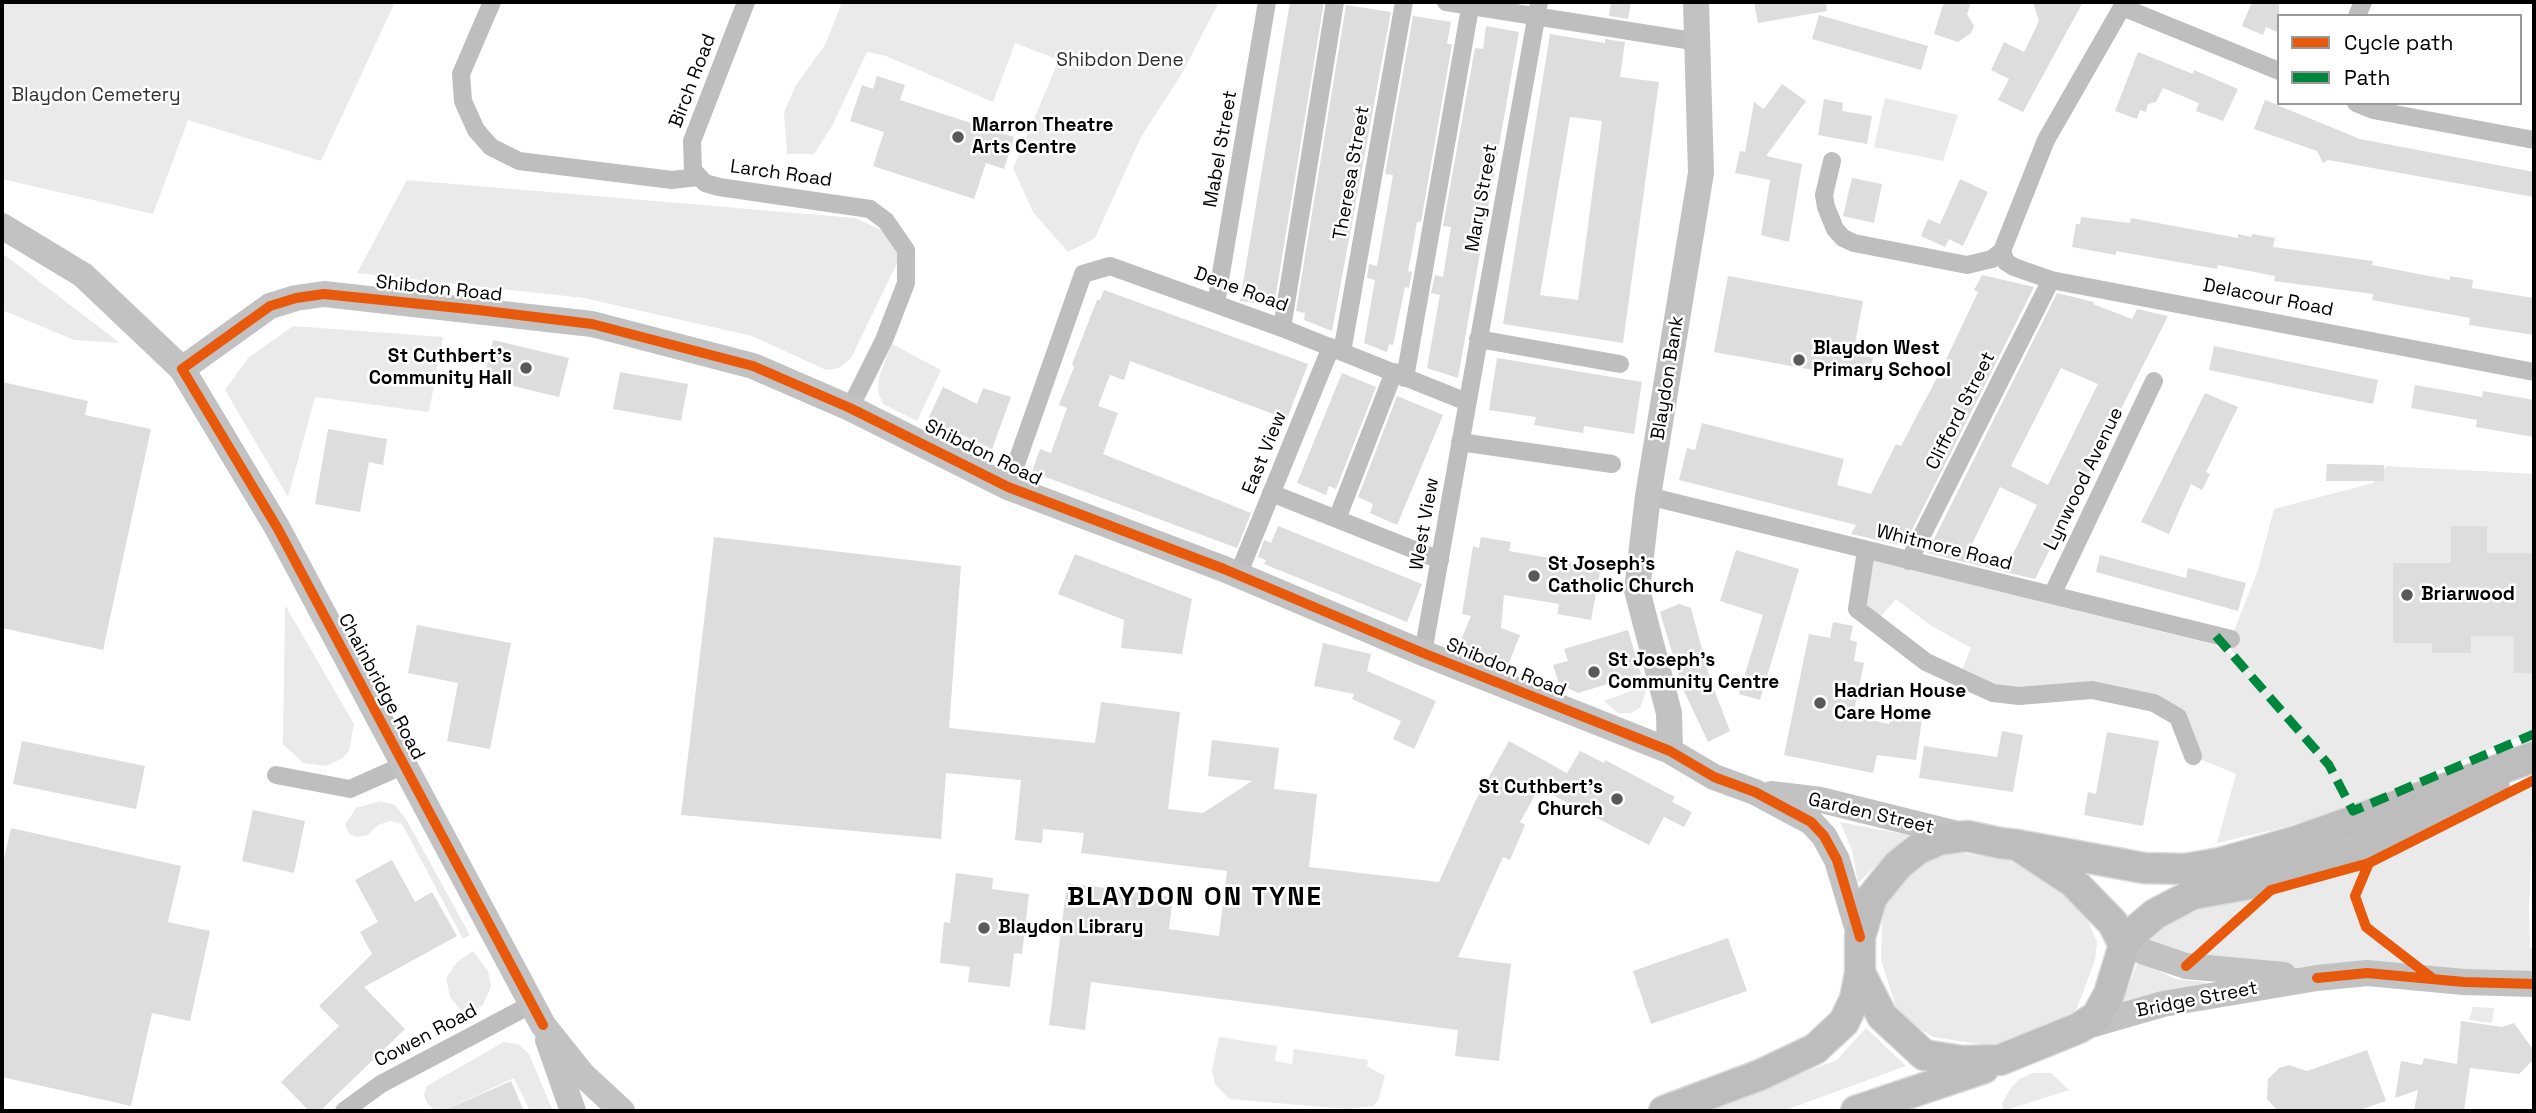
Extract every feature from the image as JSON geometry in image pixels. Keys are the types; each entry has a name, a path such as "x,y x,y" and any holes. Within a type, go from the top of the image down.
{"main road":[{"path":"1664,1111 1760,1075 1815,1049 1844,1022 1855,999 1860,973 1860,937 1872,897 1898,865 1933,841 1967,836 2162,871 2220,863 2297,841 2534,758"},
{"path":"1856,1111 2003,1062 2079,1028 2102,1008 2117,973 2123,943 2155,914 2193,894 2279,876 2354,853 2424,822 2534,758"},
{"path":"2017,845 2060,872 2091,898 2113,923 2123,943"},
{"path":"1860,973 1882,1016 1924,1055 1955,1061 1987,1061 2023,1052"}],"street":[{"name":"Larch Road","path":"492,2 461,74 463,101 476,130 491,147 519,161 672,180 698,177 705,183 719,187 870,209 898,236 906,250 906,283 884,340 850,408"},
{"name":"Birch Road","path":"698,177 693,170 692,141 746,2"},
{"name":"Mabel Street","path":"1216,303 1267,2"},
{"path":"1282,327 1335,2"},
{"name":"Theresa Street","path":"1336,349 1404,2"},
{"path":"1446,2 1538,9 1699,42"},
{"name":"Blaydon Bank","path":"1670,751 1669,713 1637,590 1648,496 1701,173 1696,2"},
{"path":"1337,519 1399,375 1470,4"},
{"path":"1832,161 1824,195 1835,229 1843,237 1854,243 1968,265 1992,258 2002,251 2046,140 2124,5 2277,70"},
{"name":"Mary Street","path":"1467,402 1538,9"},
{"path":"2361,105 2373,110 2534,140"},
{"path":"2,226 83,275 182,369"},
{"name":"Delacour Road","path":"2002,251 2006,262 2014,267 2051,280 2534,372"},
{"name":"Dene Road","path":"1007,487 1083,274 1110,266 1282,327 1467,402"},
{"name":"Clifford Street","path":"1909,561 2051,280"},
{"name":"Shibdon Road","path":"182,369 270,306 296,298 324,294 592,324 753,366 850,408 1007,487 1238,575 1423,653 1670,751 1714,777 1755,792"},
{"path":"1478,339 1620,364"},
{"name":"East View","path":"1238,575 1271,493 1336,349"},
{"name":"Chainbridge Road","path":"182,369 278,529 537,1014 583,1075 622,1111"},
{"name":"Lynwood Avenue","path":"2052,595 2154,381"},
{"name":"West View","path":"1423,653 1467,402"},
{"path":"1460,442 1612,464"},
{"path":"1271,493 1440,559"},
{"name":"Whitmore Road","path":"1648,496 2231,639"},
{"path":"1866,551 1857,609 1926,662 1993,694 2019,696 2092,690 2154,703 2178,716 2193,756"},
{"path":"276,775 350,789 404,765"},
{"name":"Garden Street","path":"1755,792 1821,800 1967,836"},
{"name":"Garden Street","path":"1755,792 1811,822 1824,836 1837,860 1860,937"},
{"name":"Bridge Street","path":"2123,943 2186,966 2317,978"},
{"name":"Bridge Street","path":"2079,1028 2164,1004 2317,978 2367,974 2534,984"},
{"path":"537,1014 573,1111"},
{"name":"Cowen Road","path":"344,1111 381,1084 537,1014"}],"green space":[{"name":"Blaydon Cemetery","path":"2,2 395,2 321,161 188,120 153,214 2,179"},
{"name":"Shibdon Dene","path":"842,2 1219,2 1181,75 1141,137 1095,238 1068,252 1033,212 1013,168 1059,60 1015,43 993,102 886,56 867,52 832,126 814,154 787,154 784,112 796,85 825,45"},
{"path":"1885,98 1958,115 1943,161 1874,147"},
{"path":"407,180 855,218 888,233 901,255 851,358 839,368 826,370 752,336 584,298 357,273"},
{"path":"2,253 120,343 74,340 2,310"},
{"path":"293,326 443,337 429,412 315,397 288,497 225,390 248,358"},
{"path":"892,344 941,370 917,421 883,404 878,392 879,377"},
{"path":"2387,466 2534,474 2534,731 2362,802 2286,827 2217,843 2236,774 2193,756 2178,716 2092,690 2019,696 1959,677 1971,648 1930,625 1896,599 1875,623 1857,609 1866,551 2038,601 2215,645 2230,654 2253,678 2228,646 2258,570 2274,509 2373,483"},
{"path":"285,605 354,724 349,751 343,758 326,766 303,763 283,744"},
{"path":"1648,685 1640,708 1631,713 1618,713 1604,701"},
{"path":"2534,780 2529,910 2530,948 2534,948 2534,984 2312,976 2122,944 2147,911 2480,808"},
{"path":"381,801 395,805 407,821 470,935 463,939 402,824 390,821 378,825 368,835 357,837 349,834 345,825 356,808"},
{"path":"1840,822 1908,835 1858,883 1852,850"},
{"path":"1955,852 2011,861 2048,883 2085,914 2097,942 2095,960 2077,1008 2060,1026 1997,1045 1972,1043 1933,1037 1918,1028 1896,1007 1881,960 1886,902 1915,868 1933,855"},
{"path":"473,951 488,971 491,986 483,1005 473,1011 461,1011 450,997 446,978 457,962"},
{"path":"2138,961 2176,979 2205,982 2208,986 2121,1007"},
{"path":"2473,1007 2494,1008 2492,1023 2469,1020"},
{"path":"1866,1028 1906,1066 1783,1111 1703,1111 1837,1060"},
{"path":"1219,1037 1277,1046 1275,1061 1292,1064 1294,1049 1368,1060 1367,1066 1385,1076 1378,1101 1373,1106 1347,1109 1229,1099 1215,1084 1212,1071"},
{"path":"504,1042 518,1044 529,1054 553,1111 530,1111 514,1078 443,1111 434,1110 427,1103 424,1095 427,1086"},
{"path":"2033,1073 2051,1073 2069,1090 2003,1111 2002,1103 2011,1088 2019,1079"}],"building":[{"path":"1290,2 1324,2 1274,306 1240,301"},
{"path":"1611,2 1631,2 1628,19 1609,16"},
{"path":"1754,2 1826,2 1827,11 1758,23"},
{"path":"1944,2 1971,2 1967,14 1974,26 1971,33 1958,42 1934,34"},
{"path":"2033,2 2083,2 2023,112 1998,100 2009,79 1991,70 2004,42 2024,52 2039,21"},
{"path":"2252,2 2279,2 2277,32 2266,27 2263,35 2242,26"},
{"path":"1346,5 1391,12 1332,331 1304,320 1305,313 1296,311"},
{"path":"1819,15 1928,46 1921,70 1812,39"},
{"path":"1413,16 1451,22 1447,44 1452,44 1421,222 1417,222 1408,271 1412,272 1409,288 1405,287 1393,345 1389,344 1387,352 1364,343 1375,280 1367,278 1369,264 1377,266 1393,175 1385,174"},
{"path":"1486,26 1519,32 1458,378 1427,368 1440,295 1431,293 1435,275 1443,277 1451,227 1443,226 1475,48 1483,49"},
{"path":"1550,34 1605,43 1605,39 1625,42 1620,77 1659,82 1623,343 1503,324","holes":["1570,117 1602,121 1578,300 1540,295"]},
{"path":"2138,52 2193,74 2194,70 2238,89 2223,121 2196,111 2199,103 2163,88 2156,102 2148,104 2146,112 2140,110 2137,119 2115,111"},
{"name":"Marron Theatre Arts Centre","path":"877,76 905,85 900,100 1014,137 1004,169 986,163 974,199 873,166 884,132 850,121 862,85 873,89"},
{"path":"1782,84 1806,101 1766,156 1802,164 1789,242 1761,235 1770,180 1735,173 1740,151 1745,152 1754,102 1764,109"},
{"path":"1824,99 1843,103 1842,111 1872,116 1867,144 1818,135"},
{"path":"2265,100 2360,139 2534,172 2534,197 2328,160 2323,163 2317,151 2254,129"},
{"path":"1852,178 1882,184 1874,223 1843,216"},
{"path":"1960,179 1988,192 1963,246 1949,239 1945,247 1921,236 1928,219 1940,224"},
{"path":"2081,217 2130,223 2131,218 2238,238 2238,234 2251,237 2252,234 2275,238 2273,247 2373,261 2372,265 2450,280 2450,276 2473,280 2472,288 2534,298 2534,335 2469,325 2470,318 2372,300 2373,294 2274,281 2275,276 2218,265 2217,269 2116,251 2116,255 2072,247 2076,224 2080,224"},
{"path":"1982,275 2034,287 1904,546 1851,534 1856,525 1679,480 1687,448 1695,450 1702,423 1844,459 1837,485 1871,494 1896,444 1901,446 1940,372 1978,292 1974,290"},
{"path":"1728,276 1863,301 1853,354 1873,358 1870,374 1847,370 1846,376 1714,352"},
{"path":"1104,290 1308,364 1287,419 1130,361 1124,380 1110,375 1098,406 1118,413 1103,454 1251,513 1237,548 1032,472 1040,449 1051,453 1067,408 1059,405 1074,367 1072,364 1097,300 1100,300"},
{"path":"2057,293 2094,302 2093,304 2132,319 2137,309 2168,316 2035,579 2004,572 2037,505 2000,487 1970,548 2004,565 2002,571 1927,553","holes":["2061,368 2098,384 2048,485 2011,466"]},
{"name":"St Cuthbert's Community Hall","path":"493,340 569,358 559,397 484,379"},
{"path":"2214,346 2378,380 2373,404 2209,370"},
{"path":"1497,358 1642,382 1634,434 1584,426 1583,433 1534,425 1536,417 1489,410"},
{"path":"620,372 688,384 681,421 613,409"},
{"path":"1342,373 1376,387 1336,489 1329,486 1326,495 1297,483"},
{"path":"2,382 88,401 85,415 151,429 103,650 2,628"},
{"path":"2415,385 2482,397 2483,391 2534,400 2534,437 2476,427 2477,420 2411,408"},
{"path":"943,387 977,404 983,388 1011,397 992,449 928,419"},
{"path":"2205,393 2238,407 2206,472 2210,474 2202,490 2191,484 2169,534 2141,522"},
{"path":"1397,396 1443,415 1397,525 1370,513 1373,504 1358,497"},
{"path":"328,429 387,439 383,465 369,462 360,512 315,504"},
{"path":"2327,464 2384,465 2384,481 2326,481"},
{"path":"1278,526 1422,584 1407,622 1264,564 1266,560 1258,557 1264,540 1271,543"},
{"name":"Briarwood","path":"2451,526 2487,526 2487,553 2534,553 2534,673 2514,673 2514,636 2471,636 2471,653 2432,653 2432,643 2393,643 2393,563 2451,563"},
{"path":"714,537 961,566 949,728 1095,743 1101,702 1180,712 1168,809 1203,813 1252,781 1208,776 1212,740 1279,748 1274,789 1317,794 1309,867 1439,882 1475,802 1509,741 1567,773 1580,751 1604,763 1605,760 1675,797 1672,802 1692,812 1684,827 1664,817 1649,845 1539,788 1520,822 1525,825 1510,860 1503,857 1458,957 1511,964 1499,1061 1455,1056 1458,1030 1091,982 1085,1030 1049,1025 1067,883 1173,897 1169,929 1219,936 1227,871 1081,853 1084,833 1043,829 1042,843 1015,840 1021,780 946,773 941,839 681,815"},
{"name":"St Joseph's Catholic Church","path":"1481,537 1511,542 1509,551 1601,567 1591,620 1557,614 1559,604 1504,595 1501,628 1520,635 1508,665 1459,645 1471,616 1462,614 1473,546 1479,548"},
{"path":"1736,550 1799,569 1760,700 1739,694 1763,615 1720,601"},
{"path":"1075,554 1192,599 1182,654 1121,648 1124,620 1058,594"},
{"path":"2100,555 2186,578 2188,568 2246,583 2238,611 2096,572"},
{"path":"1679,604 1691,608 1710,679 1730,731 1708,742 1683,689 1660,612"},
{"name":"Hadrian House Care Home","path":"1833,622 1853,626 1850,640 1857,642 1854,661 1864,663 1853,716 1889,724 1891,714 1922,719 1916,760 1877,755 1873,773 1784,755 1809,634 1830,638"},
{"path":"417,625 511,643 490,749 447,741 458,683 408,673"},
{"path":"1628,630 1641,674 1578,693 1559,684 1553,665 1568,661 1564,649"},
{"path":"1323,643 1371,654 1367,671 1436,701 1414,749 1393,739 1401,721 1352,699 1354,694 1314,686"},
{"path":"2002,731 2023,735 2013,792 1919,778 1924,746 1997,757"},
{"path":"2107,732 2159,741 2143,826 2084,815 2088,792 2096,794"},
{"path":"22,741 145,766 136,809 13,784"},
{"path":"253,810 305,821 294,873 242,861"},
{"path":"11,828 181,866 168,922 210,931 190,1021 152,1013 131,1106 2,1077 2,868"},
{"path":"392,860 415,902 432,892 457,936 364,987 405,1029 320,1111 309,1111 281,1082 339,1026 319,1006 372,954 360,932 378,922 355,880"},
{"path":"956,873 993,878 992,889 1029,894 1022,954 1014,953 1010,987 968,982 970,967 940,963 944,922 950,923"},
{"path":"1728,938 1747,991 1651,1024 1633,971"},
{"path":"2461,1021 2502,1027 2514,1023 2534,1051 2534,1059 2519,1074 2470,1068 2464,1111 2414,1111 2418,1090 2395,1098 2401,1061 2422,1065 2424,1058 2457,1064"},
{"path":"2367,1050 2386,1101 2357,1111 2278,1111 2267,1099 2268,1079 2279,1068 2289,1065 2307,1071"},
{"path":"511,1081 524,1111 443,1111"}],"marked path":[{"path":"2216,636 2329,765 2353,811 2534,734"}],"cycle path":[{"path":"543,1025 278,529 182,369 270,306 296,298 324,294 592,324 753,366 850,408 1008,487 1224,569 1423,653 1670,751 1714,777 1755,792 1811,822 1824,836 1837,860 1860,937"},
{"path":"2186,966 2271,890 2369,863 2534,780"},
{"path":"2369,863 2355,896 2366,927 2432,978"},
{"path":"2317,978 2367,973 2464,982 2534,984"}],"place":[{"name":"Marron Theatre Arts Centre","path":"958,137"},
{"name":"Blaydon West Primary School","path":"1799,360"},
{"name":"St Cuthbert's Community Hall","path":"526,368"},
{"name":"St Joseph's Catholic Church","path":"1534,576"},
{"name":"Briarwood","path":"2407,595"},
{"name":"St Joseph's Community Centre","path":"1594,672"},
{"name":"Hadrian House Care Home","path":"1820,703"},
{"name":"St Cuthbert's Church","path":"1617,799"},
{"name":"Blaydon Library","path":"984,928"}],"district":[{"name":"BLAYDON ON TYNE","path":"1195,898"}]}
